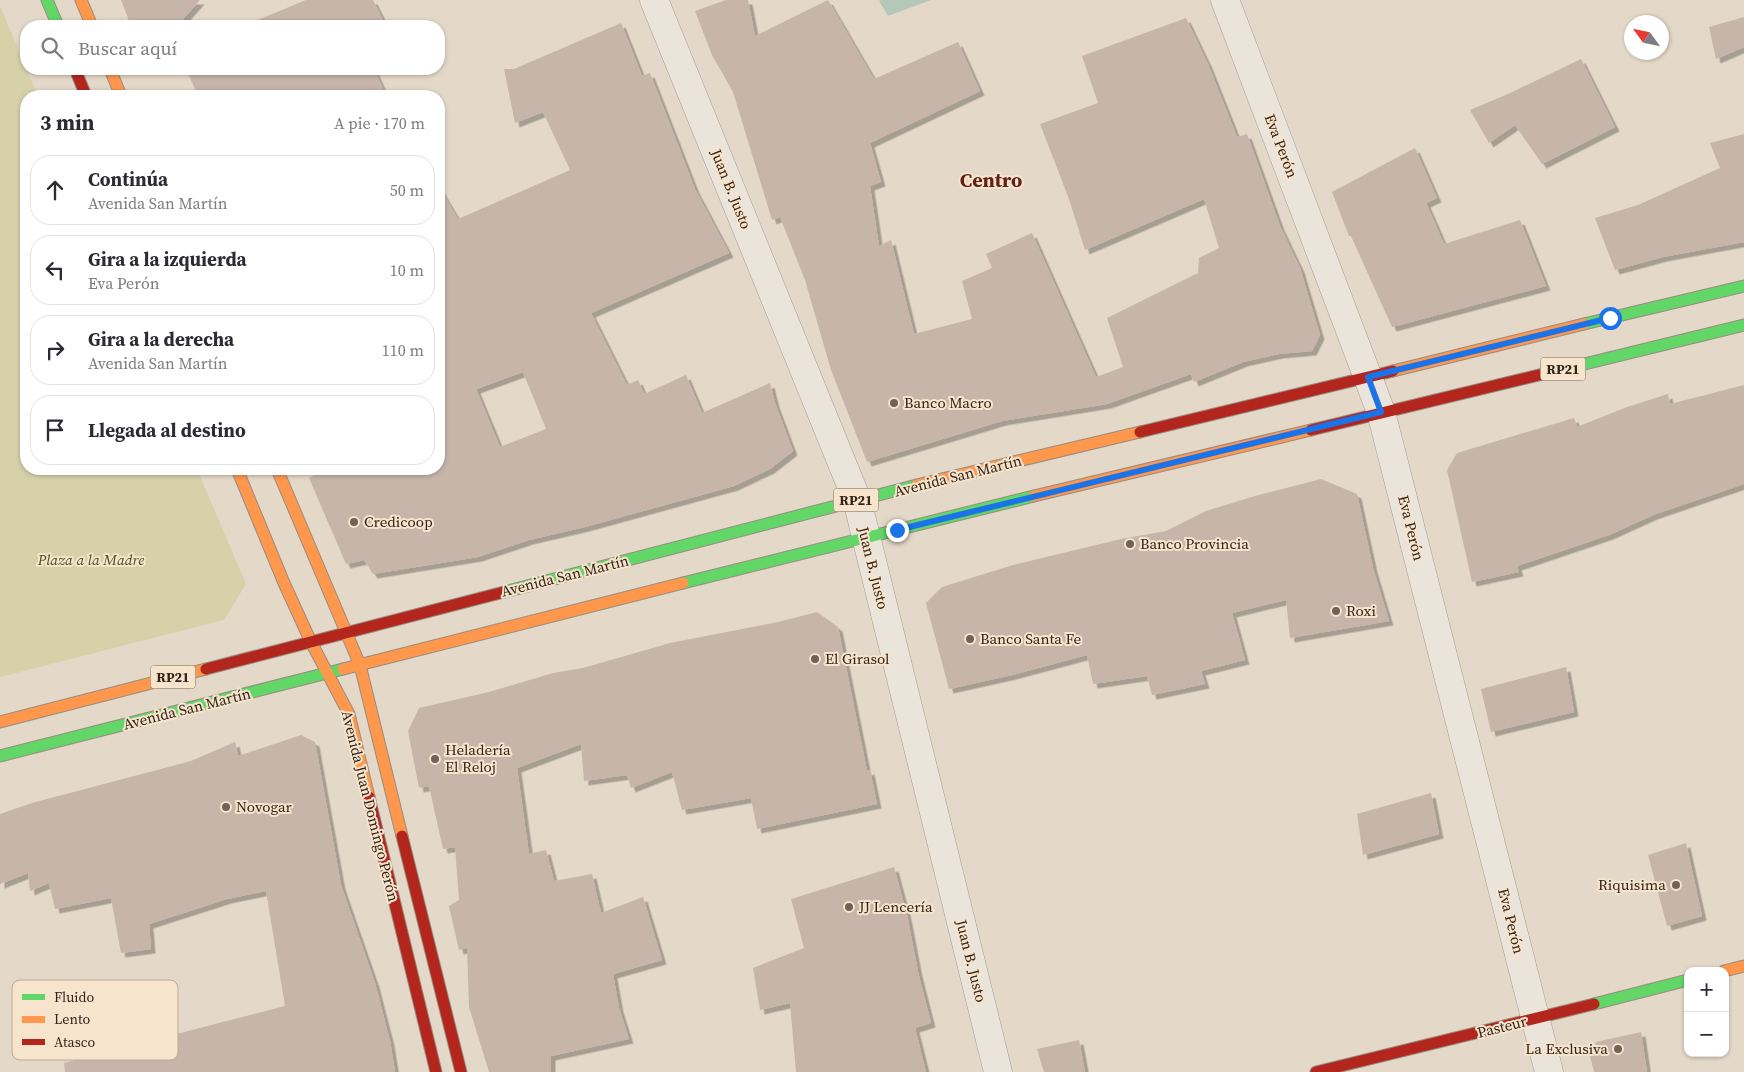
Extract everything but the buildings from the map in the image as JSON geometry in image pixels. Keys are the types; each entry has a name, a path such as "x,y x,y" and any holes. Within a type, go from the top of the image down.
{"main road":[{"path":"47,0 55,20"},
{"path":"81,0 89,20"},
{"path":"77,75 84,90"},
{"path":"112,75 119,90"},
{"name":"Avenida San Martín","path":"0,722 857,500 1744,286"},
{"name":"Avenida San Martín","path":"0,756 866,537 1744,325"},
{"name":"Avenida Juan Domingo Perón","path":"240,475 284,583 311,642 349,714 436,1072"},
{"name":"Avenida Juan Domingo Perón","path":"280,475 360,664 461,1072"},
{"path":"1729,970 1744,966"},
{"name":"Pasteur","path":"1316,1072 1684,981"}],"street":[{"name":"Juan B. Justo","path":"654,0 857,500 998,1072"},
{"name":"Eva Perón","path":"1225,0 1381,412 1549,1072"}],"green space":[{"name":"Plaza a la Madre","path":"0,6 20,53 20,75 29,75 35,90 20,90 20,475 200,475 246,584 224,620 0,677"}],"shaded area":[{"path":"931,0 888,16 879,1"}],"traffic: fast":[{"path":"47,0 55,20"},
{"path":"1584,324 1744,286"},
{"path":"1572,367 1744,325"},
{"path":"504,592 917,485"},
{"path":"683,583 1034,496"},
{"path":"0,756 343,669"},
{"path":"1594,1004 1684,981"}],"traffic: slow":[{"path":"81,0 89,20"},
{"path":"112,75 119,90"},
{"path":"1393,371 1584,324"},
{"path":"1034,496 1311,430"},
{"path":"917,485 1140,432"},
{"path":"239,475 284,583 311,642 349,714 369,797"},
{"path":"280,475 360,665 402,836"},
{"path":"343,669 683,583"},
{"path":"0,722 206,669"},
{"path":"1729,970 1744,966"}],"traffic: jam":[{"path":"77,75 84,90"},
{"path":"1311,430 1572,367"},
{"path":"1140,432 1393,371"},
{"path":"206,669 504,592"},
{"path":"369,797 436,1072"},
{"path":"402,836 461,1072"},
{"path":"1316,1072 1594,1004"}],"place":[{"name":"Banco Macro","path":"894,403"},
{"name":"Credicoop","path":"354,522"},
{"name":"Banco Provincia","path":"1130,544"},
{"name":"Roxi","path":"1336,611"},
{"name":"Banco Santa Fe","path":"970,639"},
{"name":"El Girasol","path":"815,659"},
{"name":"Heladería El Reloj","path":"435,759"},
{"name":"Novogar","path":"226,807"},
{"name":"Riquisima","path":"1676,885"},
{"name":"JJ Lencería","path":"849,907"},
{"name":"La Exclusiva","path":"1618,1049"}],"district":[{"name":"Centro","path":"991,180"}],"route":[{"path":"897,530 1381,412 1368,377 1610,318"}]}
